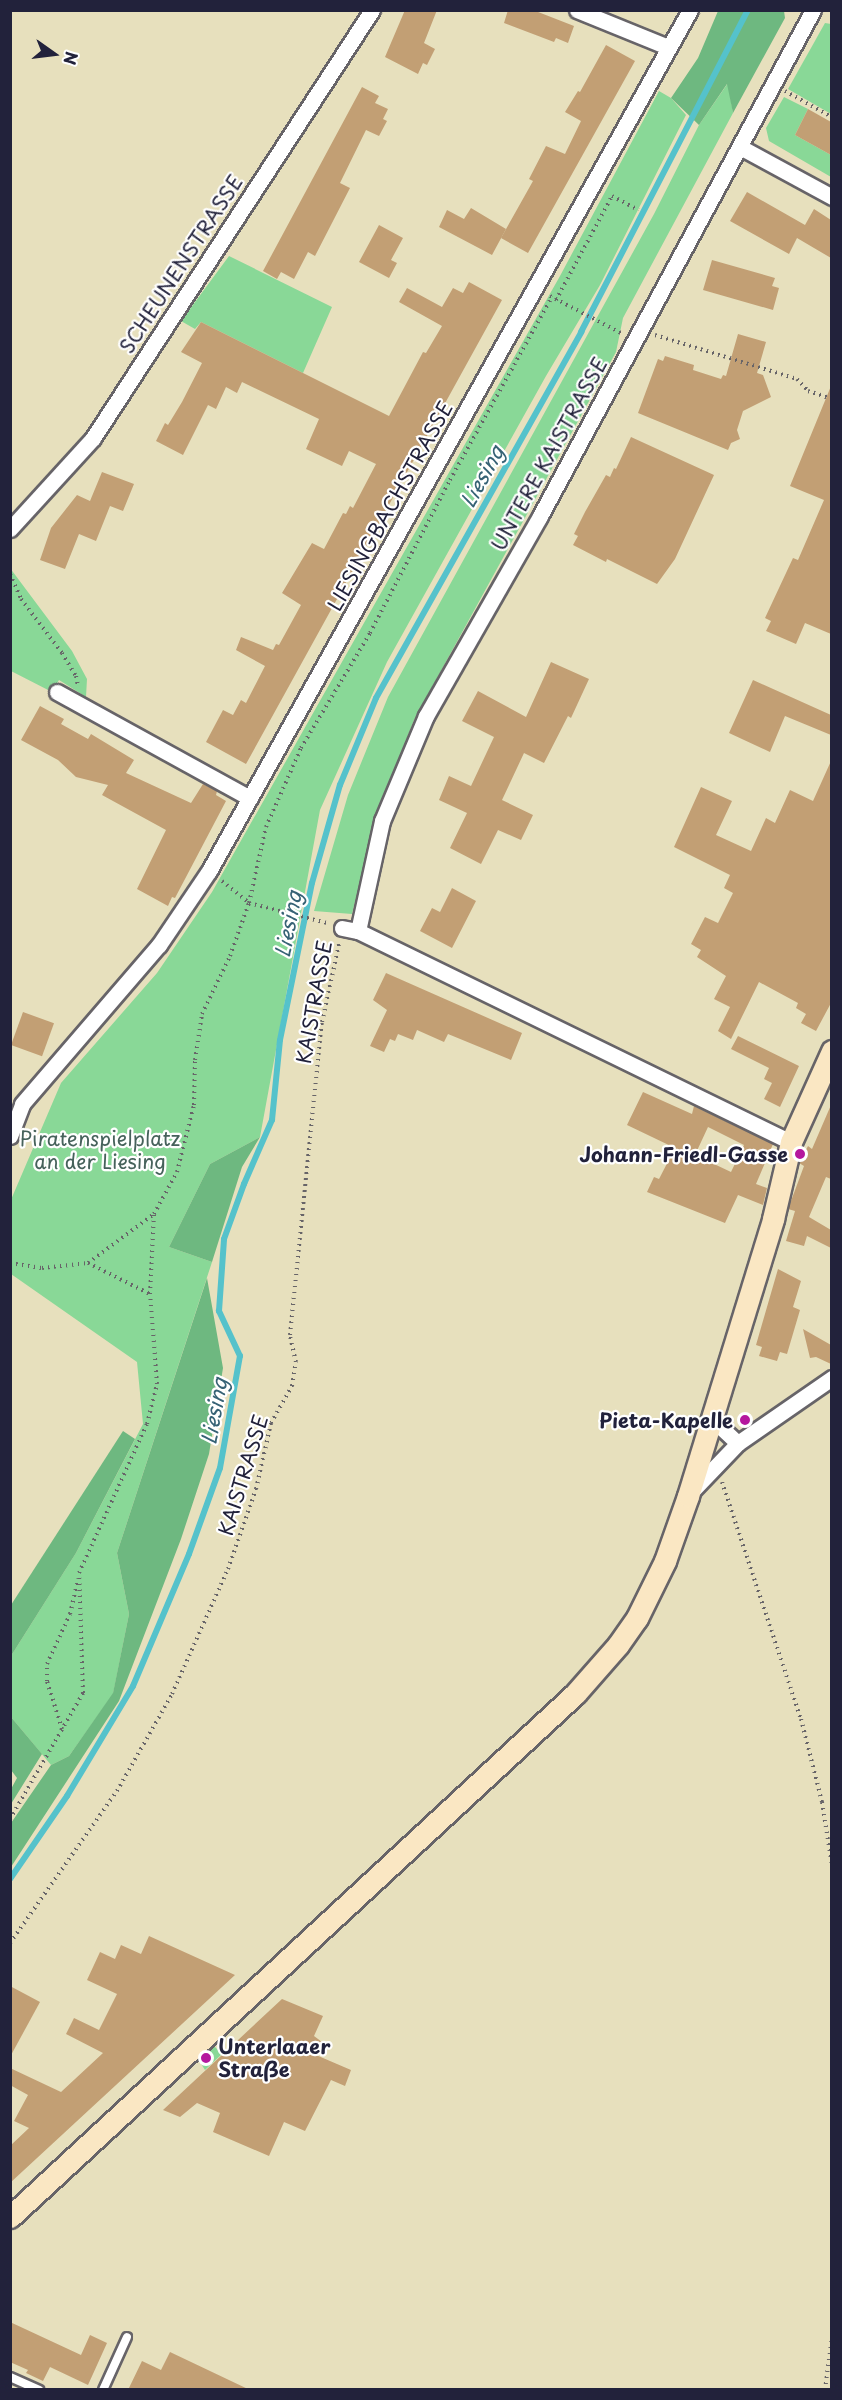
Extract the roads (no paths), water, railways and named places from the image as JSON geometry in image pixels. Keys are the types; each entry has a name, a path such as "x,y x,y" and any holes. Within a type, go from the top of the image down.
{"main road":[{"path":"10,2217 596,1671 637,1618 650,1595 688,1496 714,1420 773,1219 791,1142 831,1051"}],"street":[{"name":"SCHEUNENSTRASSE","path":"10,529 93,438 372,10"},
{"path":"577,10 668,47"},
{"name":"LIESINGBACHSTRASSE","path":"16,1102 106,1007 159,945 209,871 537,289 690,10"},
{"name":"UNTERE KAISTRASSE","path":"358,932 382,821 426,716 540,516 813,10"},
{"path":"740,147 831,197"},
{"path":"57,692 250,798"},
{"path":"337,926 358,932 791,1142"},
{"path":"10,1136 16,1102"},
{"path":"688,1496 738,1443 831,1378"},
{"path":"714,1420 738,1443"}],"lane":[{"path":"104,2390 127,2337"},
{"path":"10,2377 39,2390"}],"waterway":[{"name":"Liesing","path":"10,1879 67,1796 133,1686 189,1554 220,1468 240,1356 219,1311 224,1239 244,1184 272,1120 280,1040 312,883 340,785 376,698 581,332 748,10"}],"place":[{"name":"Johann-Friedl-Gasse","path":"800,1154"},
{"name":"Pieta-Kapelle","path":"745,1420"},
{"name":"Unterlaaer Straße","path":"206,2058"}],"park label":[{"name":"Piratenspielplatz an der Liesing","path":"100,1150"}]}
